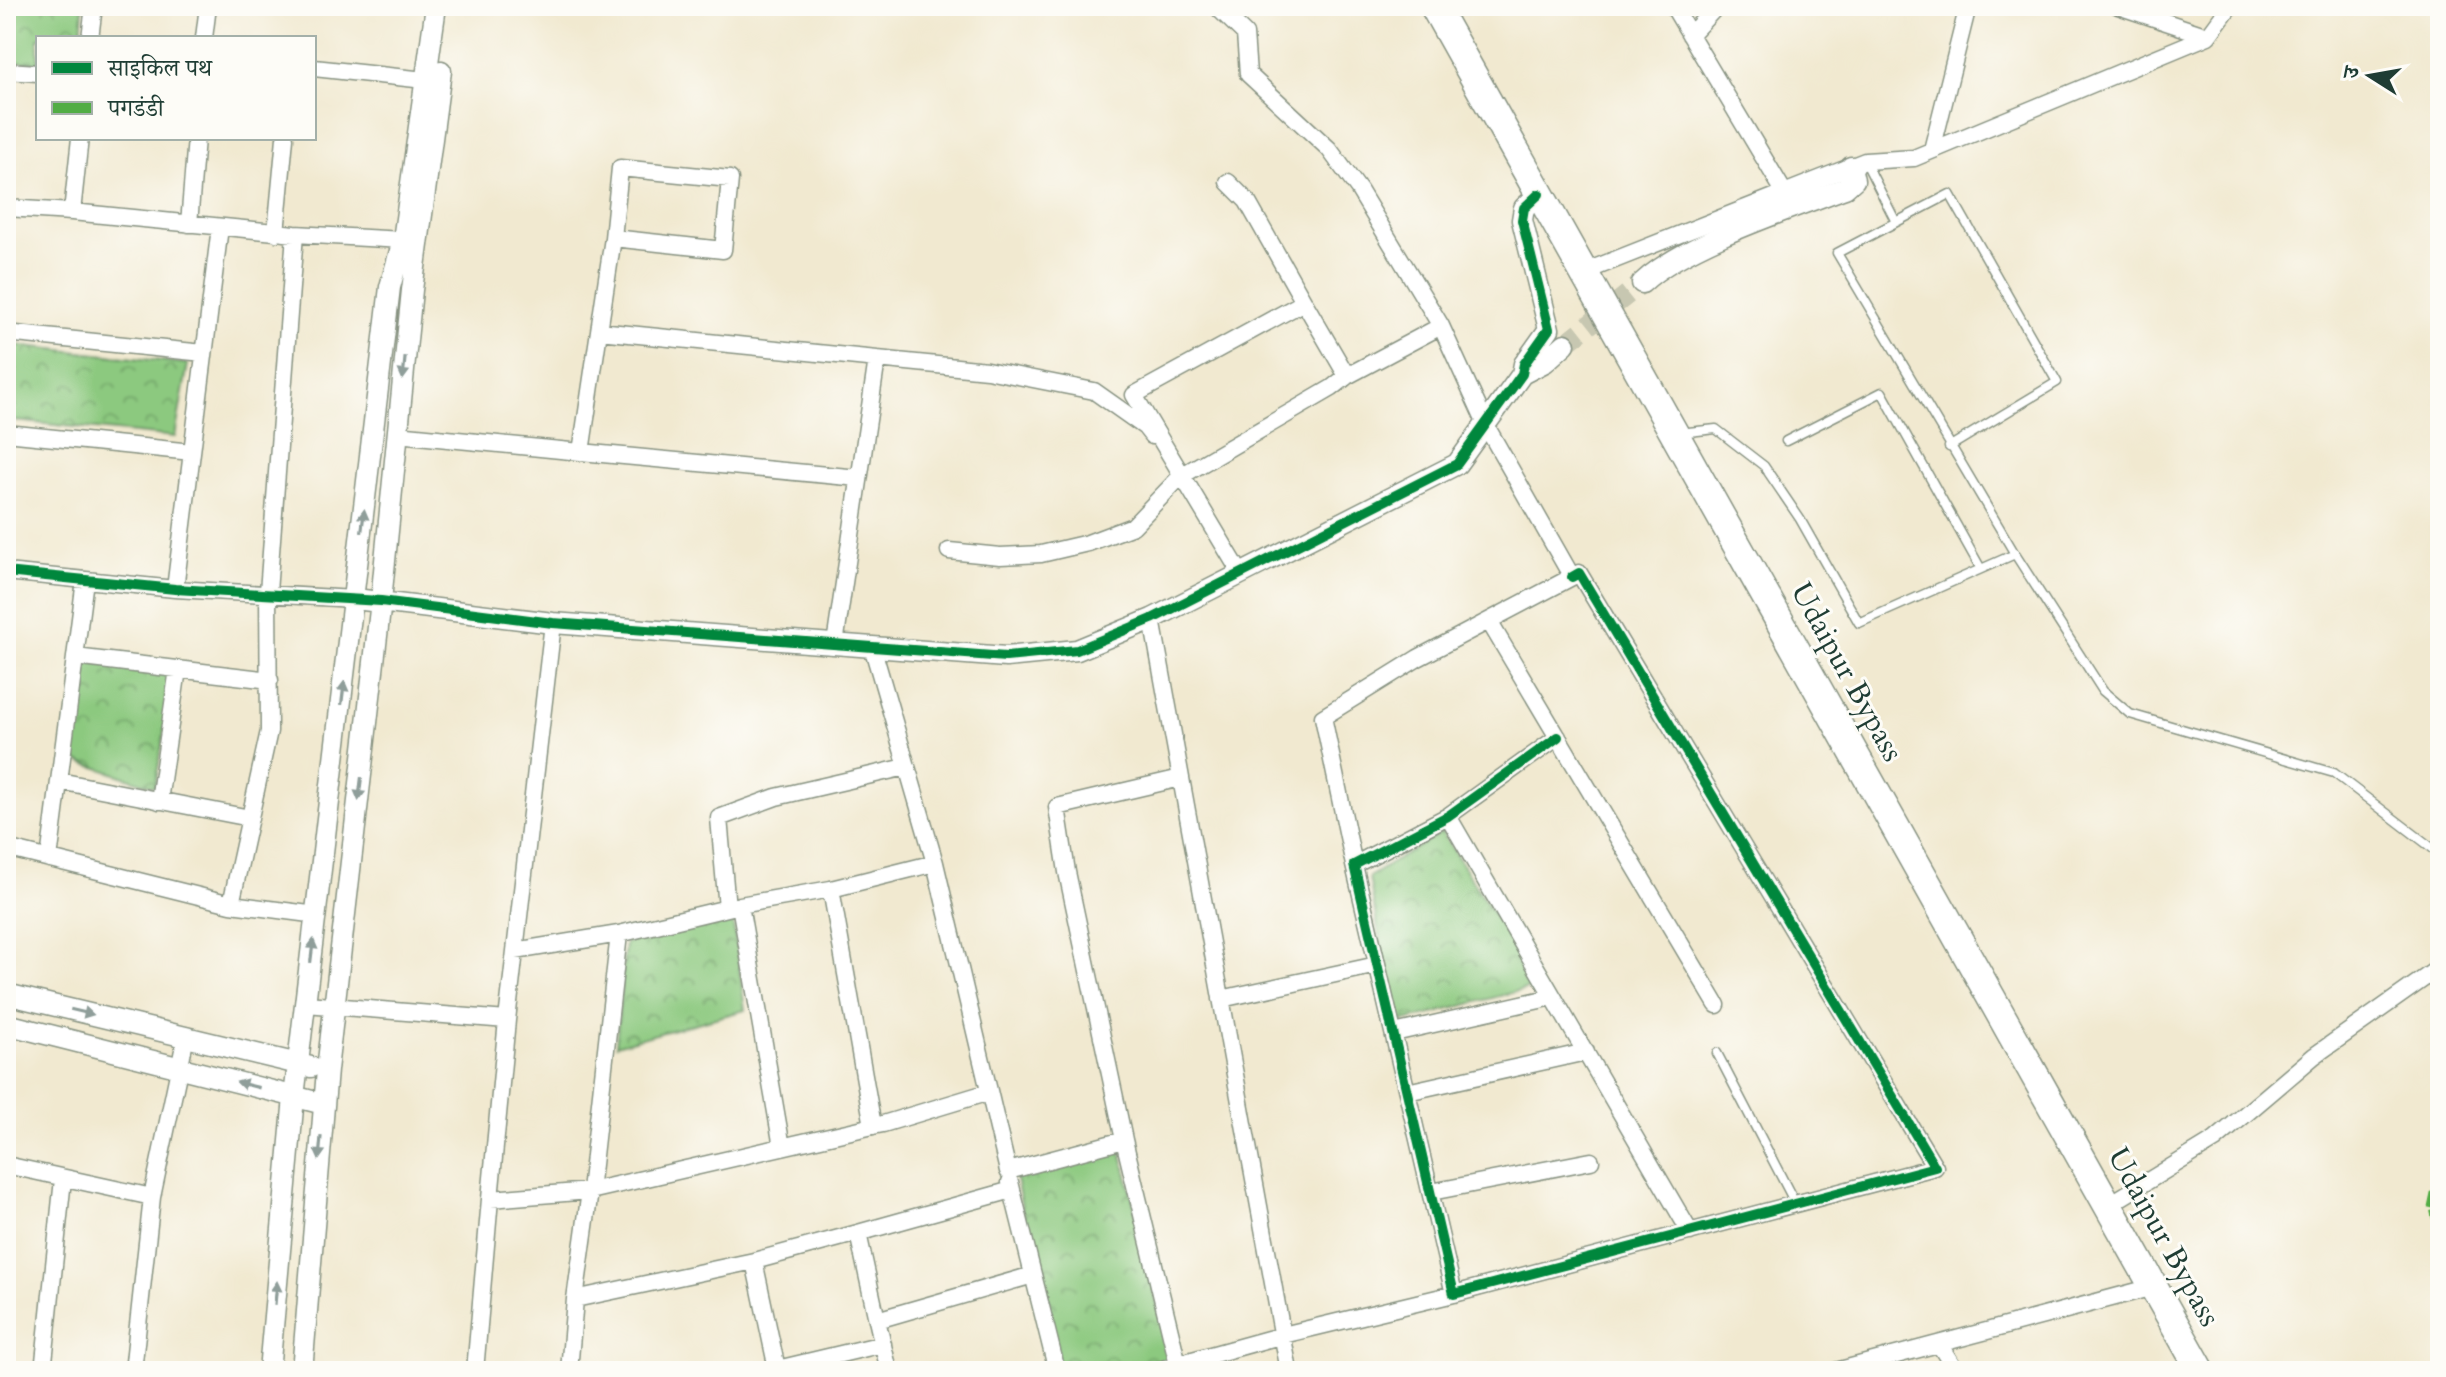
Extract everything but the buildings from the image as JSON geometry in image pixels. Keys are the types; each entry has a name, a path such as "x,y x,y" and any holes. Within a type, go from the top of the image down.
{"highway":[{"name":"Udaipur Bypass","path":"1434,6 2200,1370"}],"street":[{"path":"90,36 94,6"},
{"path":"204,36 208,6"},
{"path":"269,1371 294,1097 390,287 403,240 436,6"},
{"path":"302,1371 327,1070 381,601 412,290 449,6"},
{"path":"1216,6 1245,34 1248,74 1329,149 1359,190 1441,326 1485,421 1572,577"},
{"path":"1673,6 1784,192"},
{"path":"1690,35 1717,6"},
{"path":"1932,150 1968,6"},
{"path":"2118,6 2208,36"},
{"path":"1584,272 1858,164 1914,158 2208,36 2230,6"},
{"path":"316,68 425,80"},
{"path":"6,71 36,73"},
{"path":"72,212 80,140"},
{"path":"189,224 196,140"},
{"path":"276,233 285,140"},
{"path":"1642,283 1663,265 1698,248 1845,188 1854,180 1858,164"},
{"path":"581,452 613,238 620,168 730,179 723,250 613,238"},
{"path":"1228,182 1247,201 1347,376"},
{"path":"1522,374 1524,364 1549,329 1522,220 1524,208 1539,194"},
{"path":"6,208 276,233 403,240"},
{"path":"175,589 220,227"},
{"path":"231,904 269,731 268,592 295,234"},
{"path":"1241,574 1134,395 1304,302"},
{"path":"949,551 1000,556 1041,554 1088,543 1133,526 1181,476 1347,376 1441,326"},
{"path":"599,331 987,370 1094,391 1145,427 1181,476"},
{"path":"6,333 204,353"},
{"path":"6,572 175,589 268,592 381,601 553,623 1006,657 1077,650 1152,619 1457,464 1485,421 1522,374 1545,362 1565,344"},
{"path":"835,644 877,359"},
{"path":"6,433 192,452"},
{"path":"397,434 859,478"},
{"path":"1157,1371 1283,1335 1454,1294 1935,1167 1579,573 1490,623 1418,658 1323,717 1354,865 1454,1294"},
{"path":"49,859 85,580"},
{"path":"1152,619 1289,1371"},
{"path":"475,1371 507,1020 553,623"},
{"path":"1490,623 1717,1005"},
{"path":"872,646 935,863 1057,1371"},
{"path":"75,657 270,680"},
{"path":"159,801 178,669"},
{"path":"1354,865 1448,816 1558,737"},
{"path":"782,1147 719,818 776,797 906,767"},
{"path":"1178,1364 1124,1140 1067,872 1057,807 1181,778"},
{"path":"59,781 250,818"},
{"path":"1448,816 1690,1232"},
{"path":"6,848 231,904 317,915"},
{"path":"515,951 619,934 734,906 831,889 935,863"},
{"path":"831,889 873,1126"},
{"path":"569,1371 619,934"},
{"path":"1221,999 1377,965"},
{"path":"2107,1206 2215,1140 2314,1056 2440,967"},
{"path":"6,994 327,1070"},
{"path":"1394,1033 1553,997"},
{"path":"306,1004 507,1020"},
{"path":"6,1024 324,1104"},
{"path":"133,1371 152,1197 186,1036"},
{"path":"1407,1092 1586,1052"},
{"path":"490,1199 590,1191 873,1126 989,1092"},
{"path":"1008,1171 1124,1140"},
{"path":"1431,1192 1591,1161"},
{"path":"6,1165 152,1197"},
{"path":"43,1371 63,1179"},
{"path":"575,1299 754,1261 1012,1190"},
{"path":"858,1233 889,1371"},
{"path":"754,1261 773,1370 883,1344"},
{"path":"877,1320 1033,1275"},
{"path":"1836,1371 2153,1287"},
{"path":"1939,1344 1956,1371"}],"lane":[{"path":"1858,164 1896,222"},
{"path":"1949,447 2057,382 1950,194 1837,253 1949,447 2103,691 2130,714 2334,773 2440,854"},
{"path":"1786,441 1882,392 1981,569"},
{"path":"1674,433 1716,429 1764,466 1800,519 1859,623 2015,554"},
{"path":"1717,1053 1795,1204"}],"green space":[{"path":"6,6 83,6 81,36 36,36 36,63 6,61"},
{"path":"6,344 188,364 175,437 6,420"},
{"path":"82,662 174,672 155,787 68,758"},
{"path":"1442,832 1538,986 1394,1024 1369,877"},
{"path":"732,916 745,1010 616,1045 625,943"},
{"path":"1121,1150 1170,1358 1127,1371 1057,1371 1014,1170"}],"tunnel":[{"path":"1565,344 1642,283"}],"marked path":[{"path":"2440,1169 2430,1215 2440,1213"}],"cycle path":[{"path":"6,572 175,589 381,601 553,623 1006,657 1077,650 1152,619 1457,464 1522,374 1524,364 1549,329 1522,220 1524,208 1539,194"},
{"path":"1558,737 1448,816 1354,865 1454,1294 1935,1167 1579,573 1572,577"}]}
